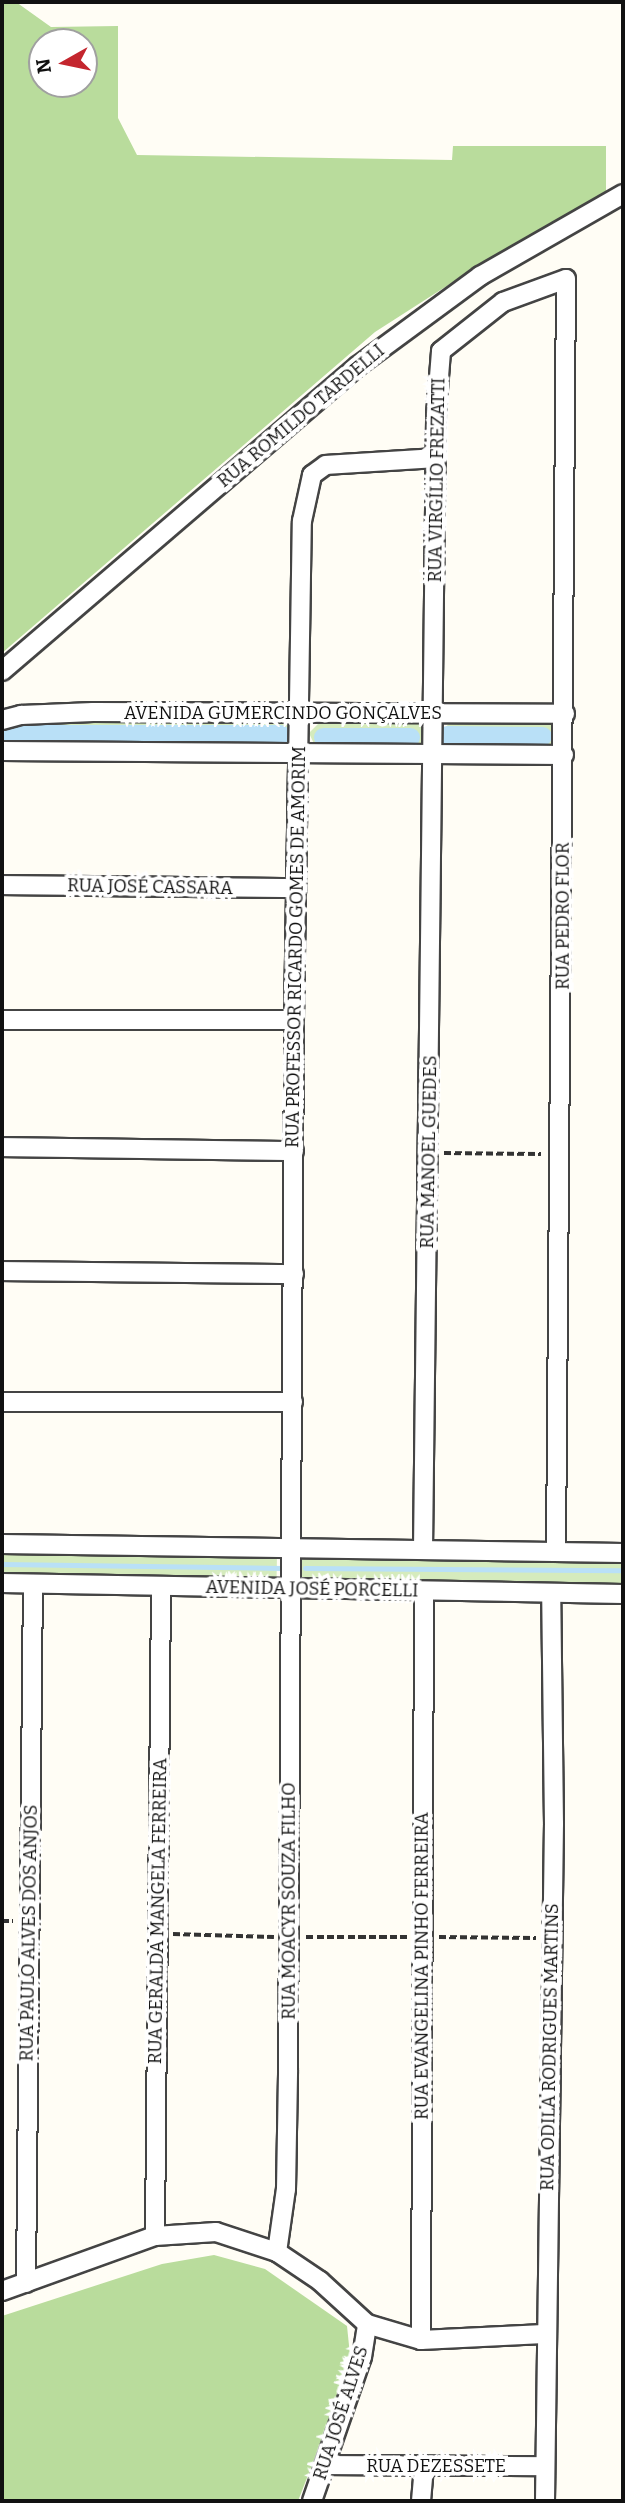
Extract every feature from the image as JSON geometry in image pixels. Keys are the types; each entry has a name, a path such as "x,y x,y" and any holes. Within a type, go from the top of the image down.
{"street":[{"name":"RUA ROMILDO TARDELLI","path":"2,671 358,366 480,276 623,194"},
{"name":"RUA VIRGÍLIO FREZATTI","path":"433,755 436,458 441,351 503,302 566,279"},
{"name":"RUA PEDRO FLOR","path":"556,1552 565,713 566,279"},
{"name":"RUA PROFESSOR RICARDO GOMES DE AMORIM","path":"293,1548 294,1020 302,522 312,475 326,465 436,458"},
{"name":"AVENIDA GUMERCINDO GONÇALVES","path":"2,720 46,713 565,713"},
{"path":"2,751 564,755"},
{"name":"RUA MANOEL GUEDES","path":"423,1550 433,755"},
{"name":"RUA JOSÉ CASSARA","path":"2,885 297,888"},
{"path":"2,1020 294,1020"},
{"path":"2,1147 294,1151"},
{"path":"2,1272 293,1274"},
{"path":"2,1402 293,1402"},
{"path":"2,1544 623,1553"},
{"name":"RUA MOACYR SOUZA FILHO","path":"277,2252 286,2189 293,1548"},
{"name":"AVENIDA JOSÉ PORCELLI","path":"2,1583 623,1594"},
{"name":"RUA PAULO ALVES DOS ANJOS","path":"26,2283 33,1584"},
{"name":"RUA GERALDA MANGELA FERREIRA","path":"155,2236 161,1586"},
{"name":"RUA EVANGELINA PINHO FERREIRA","path":"421,2340 424,1591"},
{"name":"RUA ODILA RODRIGUES MARTINS","path":"545,2501 544,2334 552,1938 551,1593"},
{"path":"2,2291 155,2236 216,2232 277,2252 320,2281 367,2324 421,2340 544,2334"},
{"name":"RUA JOSÉ ALVES","path":"312,2501 327,2465 362,2357 367,2324"},
{"name":"RUA DEZESSETE","path":"327,2465 424,2468 545,2466"},
{"path":"421,2501 424,2468"}],"path":[{"path":"429,1152 561,1154"},
{"path":"158,1934 552,1938"}],"green space":[{"path":"2,2 16,2 51,27 118,26 118,118 137,155 452,160 453,146 606,146 606,194 495,255 375,332 2,653"},
{"path":"10,720 282,720 292,730 288,745 9,744 2,732"},
{"path":"320,722 419,723 425,728 424,743 419,748 315,746 309,733"},
{"path":"450,723 553,724 556,745 552,749 444,747 440,732"},
{"path":"2,1552 277,1557 277,1580 2,1575"},
{"path":"299,1558 623,1558 623,1583 299,1583"},
{"path":"214,2255 265,2269 347,2326 351,2365 298,2501 2,2501 2,2316 162,2264"}],"waterway":[{"path":"10,734 280,734"},
{"path":"447,735 542,736"},
{"path":"323,737 410,737"},
{"path":"2,1564 282,1568"},
{"path":"305,1568 623,1570"}]}
